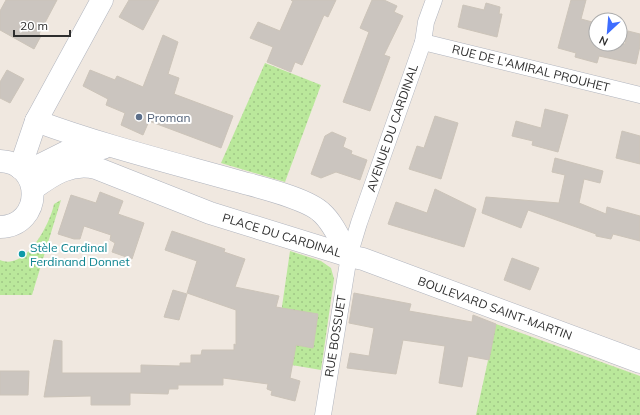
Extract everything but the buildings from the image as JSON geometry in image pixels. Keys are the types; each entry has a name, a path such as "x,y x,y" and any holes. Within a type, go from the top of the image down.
{"street":[{"path":"1,228 19,221 26,215 31,207 17,170 19,141 36,121 102,0"},
{"name":"AVENUE DU CARDINAL","path":"349,256 361,216 423,42 426,22 434,0"},
{"name":"RUE DE L'AMIRAL PROUHET","path":"423,42 640,95"},
{"name":"PLACE DU CARDINAL","path":"36,121 115,147 272,191 306,203 321,212 329,222 349,256"},
{"name":"PLACE DU CARDINAL","path":"17,170 68,151 115,147"},
{"name":"PLACE DU CARDINAL","path":"17,170 50,176 74,166 96,168 210,213 349,256"},
{"name":"BOULEVARD SAINT-MARTIN","path":"349,256 370,261 640,362"},
{"name":"RUE BOSSUET","path":"323,415 349,256"}],"green space":[{"path":"265,63 321,85 285,182 221,163"},
{"path":"61,200 32,295 0,295 0,260 10,262 19,259 27,252 35,244 48,223 54,204"},
{"path":"290,251 321,261 331,268 334,279 321,370 274,362"},
{"path":"496,324 640,376 640,415 476,415"}],"place":[{"name":"Proman","path":"139,117"},
{"name":"Stèle Cardinal Ferdinand Donnet","path":"22,254"}]}
